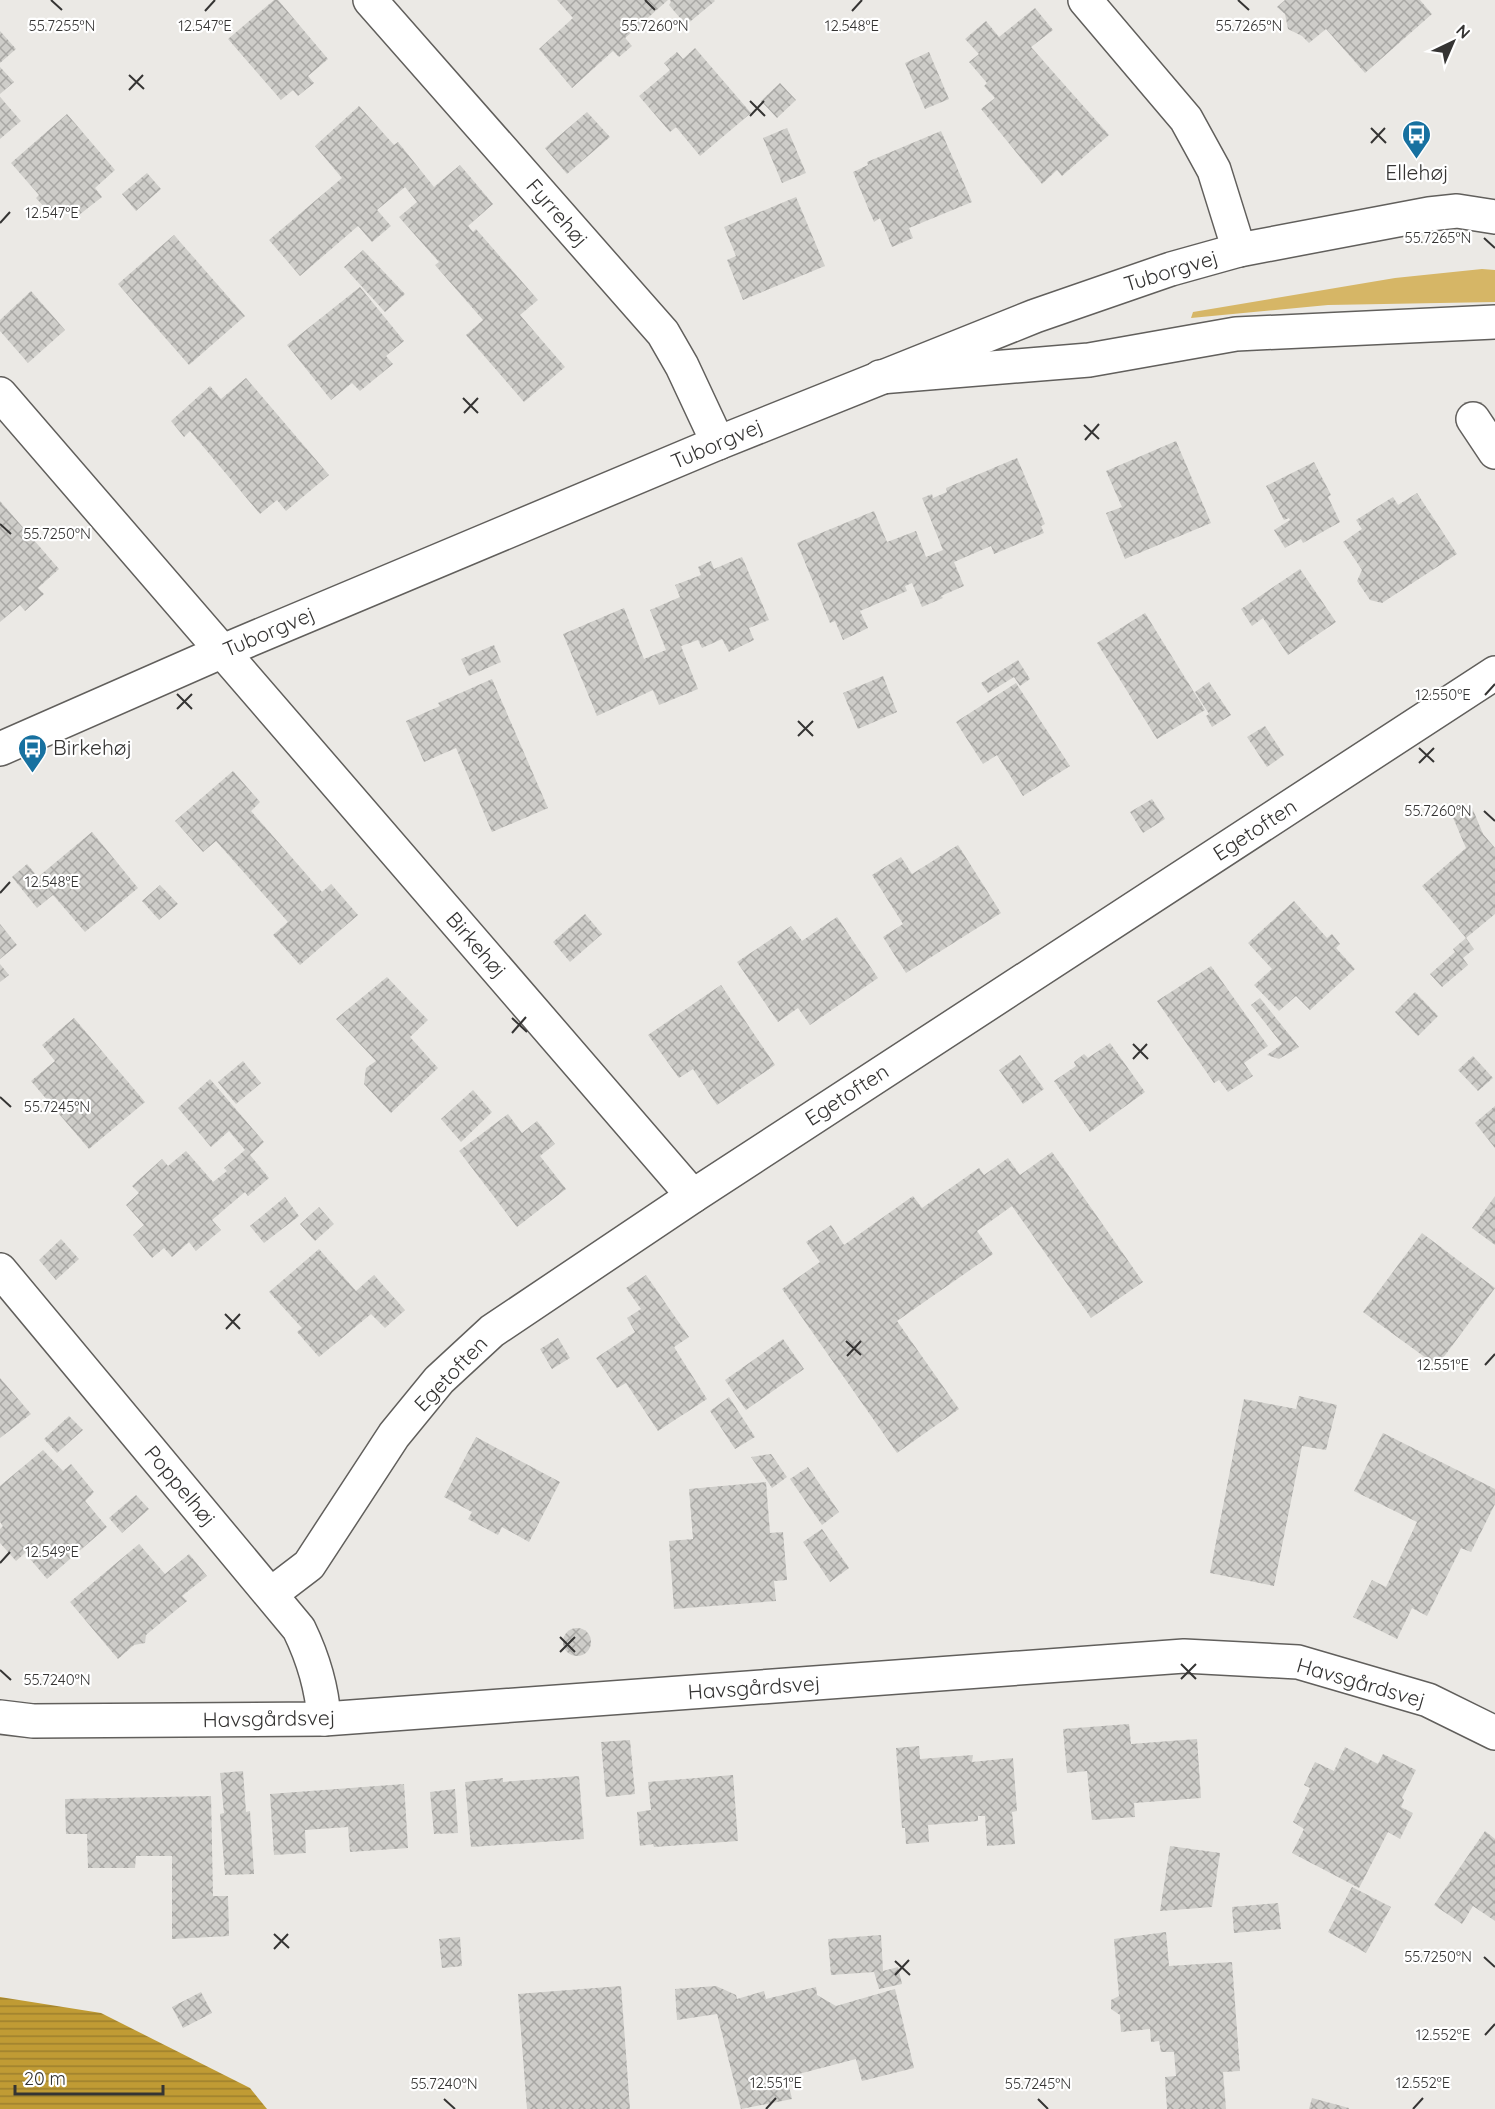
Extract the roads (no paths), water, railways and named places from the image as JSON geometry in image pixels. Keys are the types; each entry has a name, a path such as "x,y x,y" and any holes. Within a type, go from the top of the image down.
{"main road":[{"name":"Fyrrehøj","path":"370,0 663,333 682,366 718,443"},
{"path":"1084,0 1186,120 1214,170 1239,250"},
{"name":"Tuborgvej","path":"0,749 223,651 718,443 1035,316 1171,269 1239,250 1378,223 1457,211 1495,197"},
{"name":"Tuborgvej","path":"1457,211 1495,218"},
{"path":"880,377 1089,360 1236,334 1495,322"},
{"name":"Birkehøj","path":"0,394 693,1196"},
{"path":"1473,419 1495,452"},
{"name":"Egetoften","path":"271,1594 309,1565 394,1435 439,1380 492,1331 693,1196 1495,674"},
{"name":"Poppelhøj","path":"0,1270 299,1629 309,1650 323,1695 324,1719"},
{"name":"Havsgårdsvej","path":"0,1717 33,1721 324,1719 1184,1656 1298,1662 1428,1701 1495,1732"}],"place":[{"name":"Ellehøj","path":"1417,160"},
{"name":"Birkehøj","path":"32,774"}]}
